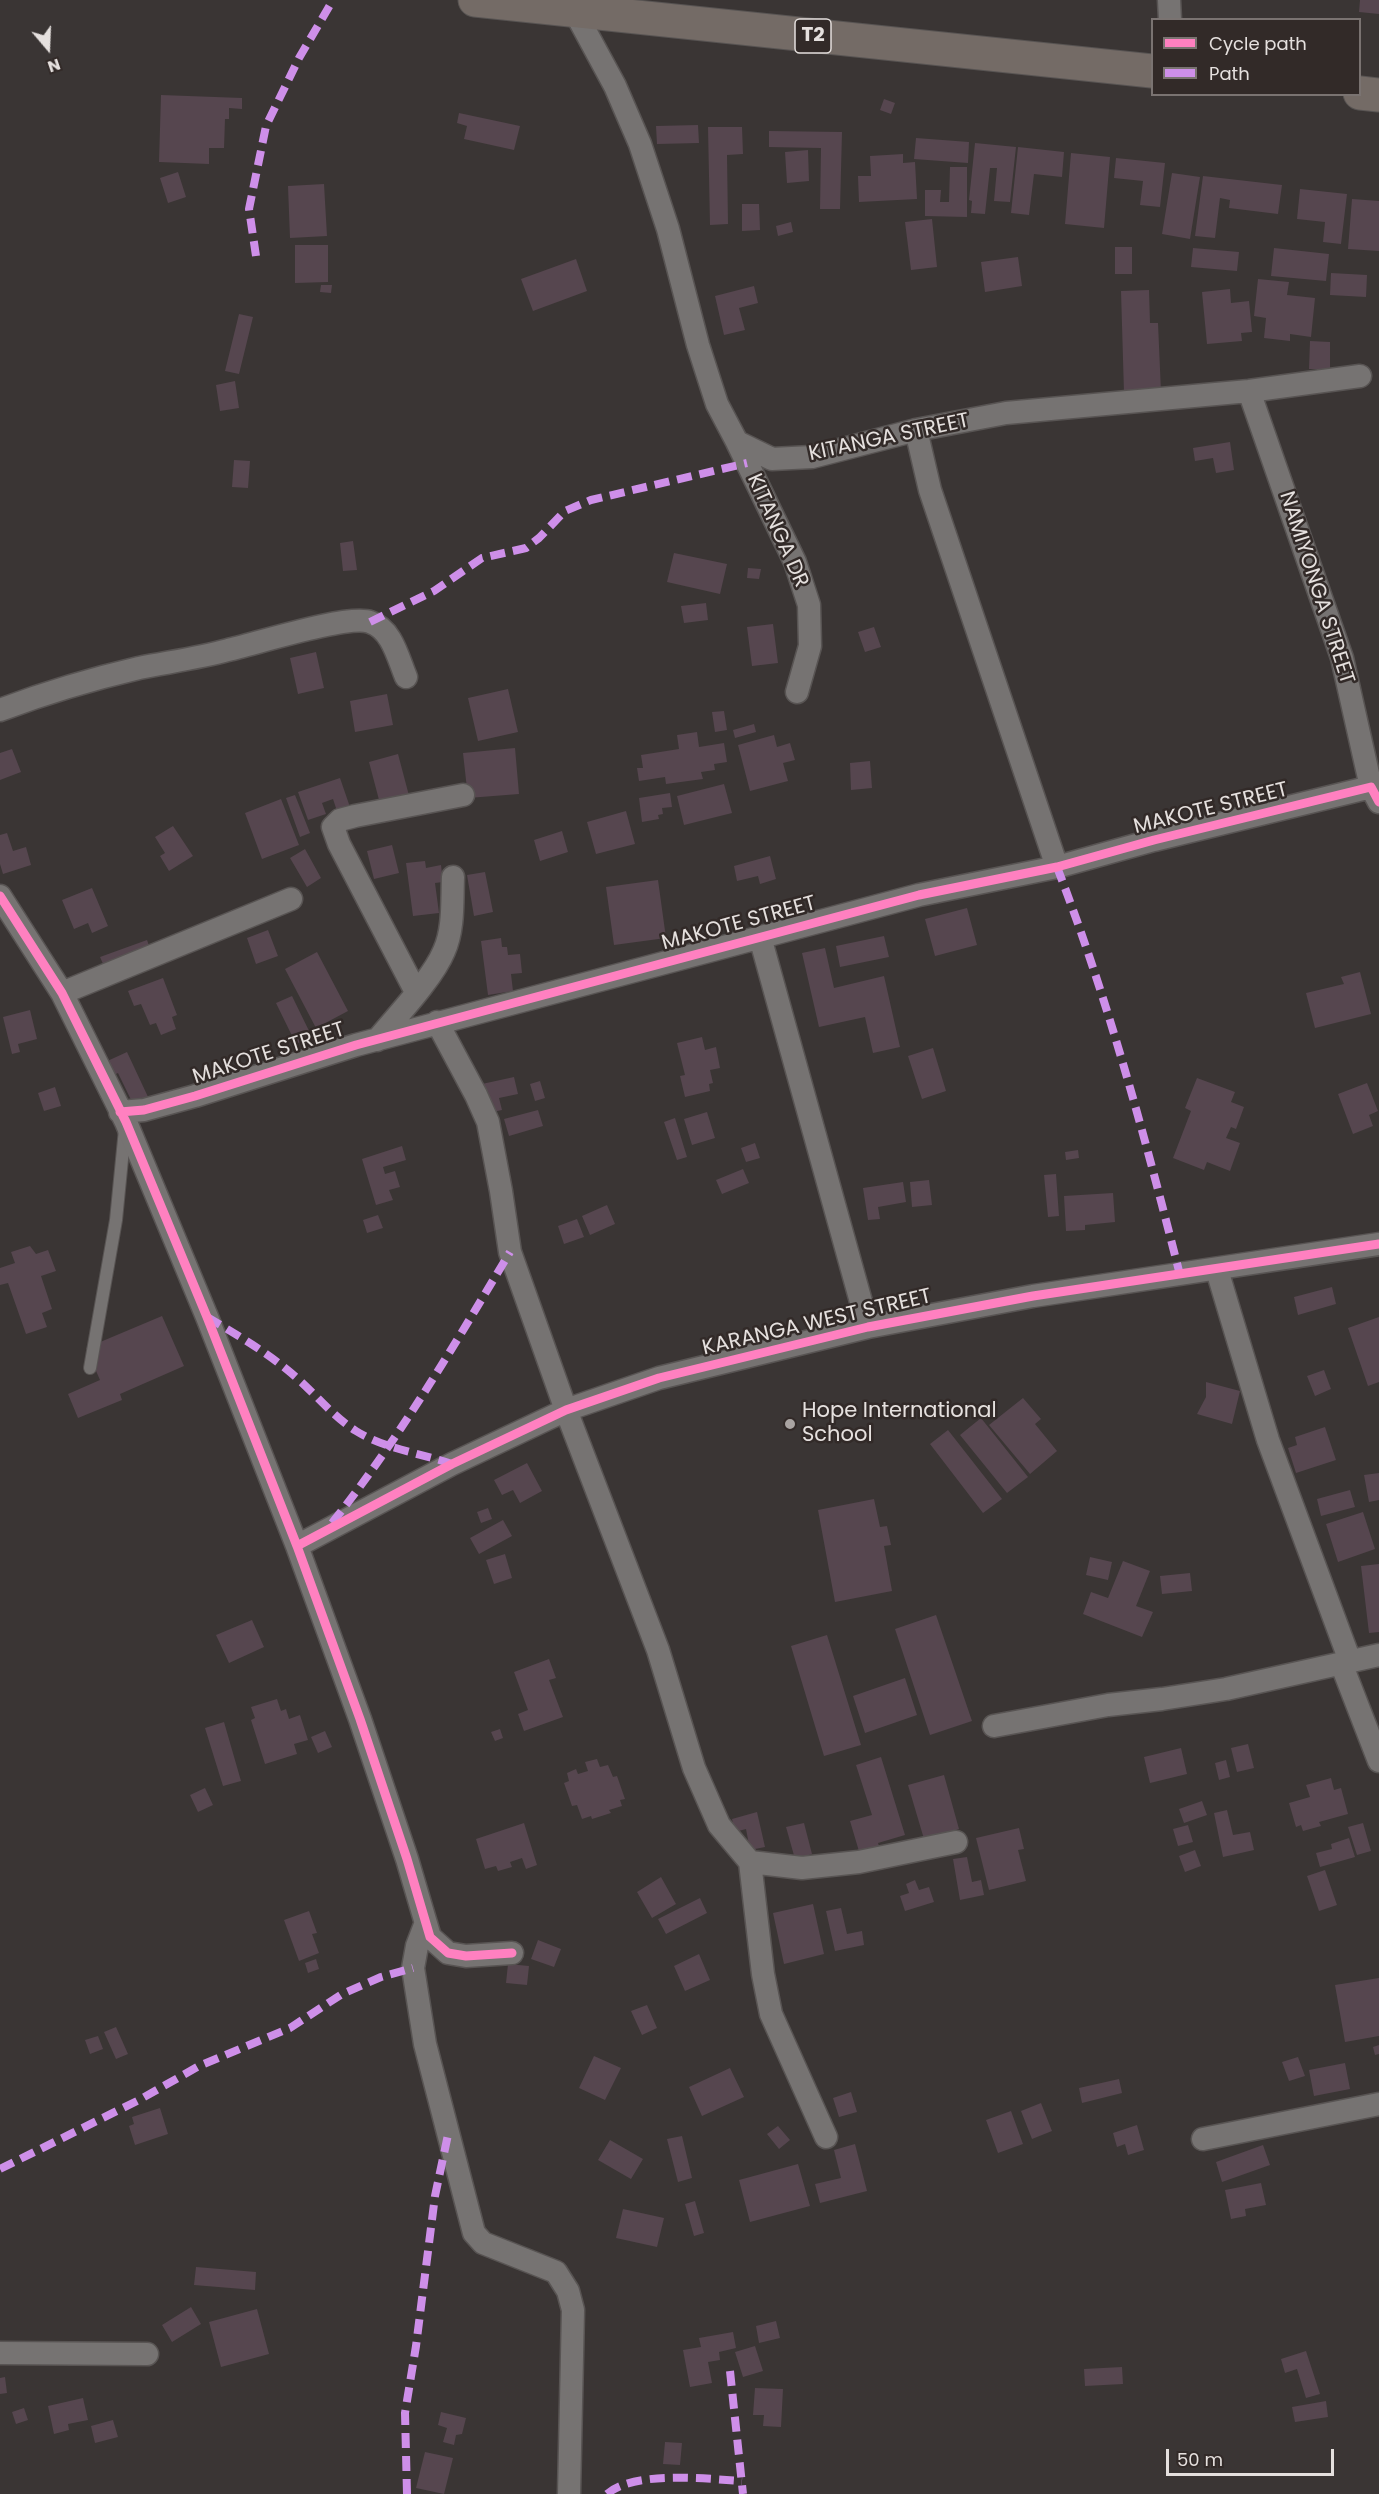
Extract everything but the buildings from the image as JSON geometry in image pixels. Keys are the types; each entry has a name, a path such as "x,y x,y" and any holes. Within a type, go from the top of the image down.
{"highway":[{"name":"T2","path":"475,0 536,4 575,12 1151,71"},
{"path":"1361,93 1379,95"}],"street":[{"path":"1169,0 1170,18"},
{"path":"575,12 615,86 640,144 668,229 698,345 717,404 737,442"},
{"name":"KITANGA STREET","path":"737,442 772,459 812,457 916,430 1006,413 1249,391 1360,376"},
{"name":"NAMIYONGA STREET","path":"1249,391 1342,658 1376,792"},
{"path":"916,430 930,490 1057,867"},
{"name":"KITANGA DR","path":"737,442 795,562 808,605 810,646 798,692"},
{"path":"0,710 45,693 138,669 351,621 370,622 386,632 406,677"},
{"name":"MAKOTE STREET","path":"123,1117 337,1050 437,1022 919,895 1057,867 1154,840 1376,792"},
{"path":"416,992 339,844 333,827 340,820 355,816 463,795"},
{"path":"377,1040 432,973 444,952 450,934 453,877"},
{"path":"0,896 62,993 123,1117 211,1328 297,1546 360,1719 407,1859 430,1937 448,1953 466,1956 512,1953"},
{"path":"62,993 291,899"},
{"path":"760,938 868,1328"},
{"path":"437,1022 488,1122 510,1252 566,1410 658,1650 694,1768 719,1825 750,1862 763,1974 771,2014 826,2137"},
{"name":"KARANGA WEST STREET","path":"297,1546 452,1464 566,1410 659,1378 868,1328 1033,1296 1379,1244"},
{"path":"1217,1270 1268,1440 1379,1761"},
{"path":"994,1726 1108,1705 1226,1689 1379,1655"},
{"path":"750,1862 802,1868 859,1862 956,1842"},
{"path":"425,1925 413,1968 416,1990 425,2044 474,2233 483,2243 556,2272 568,2291 573,2310 569,2494"},
{"path":"1203,2139 1379,2104"},
{"path":"0,2353 147,2354"}],"lane":[{"path":"90,1368 116,1220 123,1117"}],"marked path":[{"path":"256,256 249,209 266,126 299,58 333,0"},
{"path":"370,622 434,591 482,558 526,548 565,511 591,500 747,463"},
{"path":"1057,867 1109,1018 1180,1275"},
{"path":"332,1523 403,1425 510,1252"},
{"path":"207,1317 276,1361 340,1420 356,1431 391,1446 452,1464"},
{"path":"0,2169 139,2100 199,2066 290,2028 342,1994 381,1977 413,1968"},
{"path":"407,2494 405,2413 435,2196 449,2130"},
{"path":"730,2371 743,2494"},
{"path":"607,2494 619,2486 653,2479 691,2478 742,2481"}],"cycle path":[{"path":"120,1112 144,1110 356,1045 919,895 1057,867 1154,840 1371,787 1379,802"},
{"path":"0,896 62,993 126,1122 207,1317 297,1546 360,1719 407,1859 430,1937 448,1953 466,1956 512,1953"},
{"path":"297,1546 452,1464 566,1410 659,1378 868,1327 1033,1296 1379,1244"}],"place":[{"name":"Hope International School","path":"790,1424"}]}
